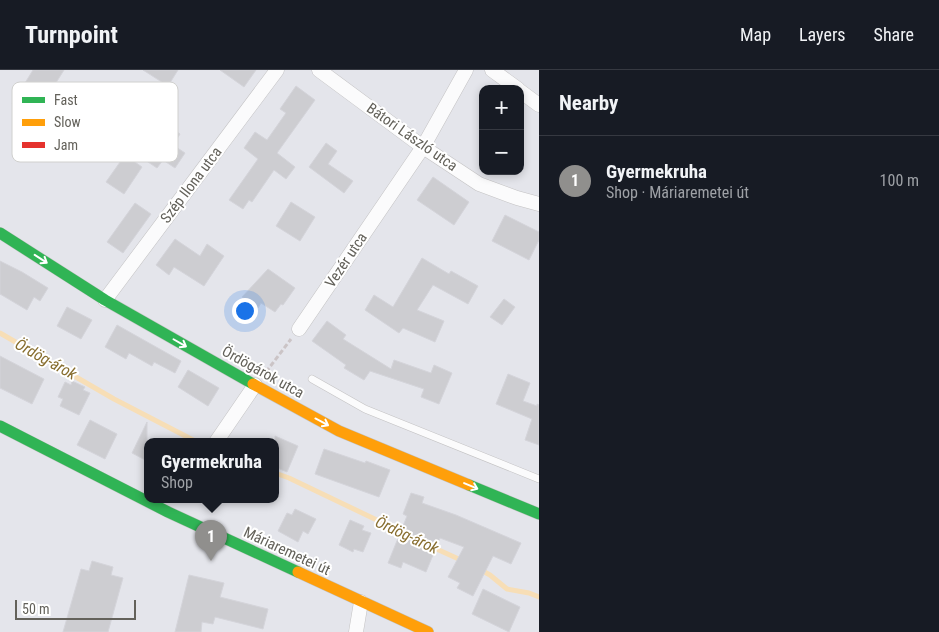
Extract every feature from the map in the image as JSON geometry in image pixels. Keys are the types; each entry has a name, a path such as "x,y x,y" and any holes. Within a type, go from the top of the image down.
{"street":[{"name":"Szép Ilona utca","path":"105,300 277,70"},
{"name":"Bátori László utca","path":"319,70 423,147 479,184 539,204"},
{"name":"Vezér utca","path":"299,329 423,147 466,70"},
{"path":"492,70 512,85"},
{"path":"524,94 539,104"},
{"name":"Ördögárok utca","path":"0,233 105,300 340,431 539,514"},
{"path":"219,438 255,385"},
{"name":"Máriaremetei út","path":"0,426 144,494"},
{"name":"Máriaremetei út","path":"164,503 360,602 428,632"},
{"path":"356,632 360,602"}],"lane":[{"name":"Ördögárok utca","path":"312,379 364,409 539,479"},
{"name":"Ördögárok utca","path":"526,509 539,508"}],"path":[{"path":"255,385 299,329"}],"building":[{"path":"33,70 64,70 56,82 26,82"},
{"path":"143,70 178,70 170,82 162,82"},
{"path":"220,70 256,70 244,87"},
{"path":"296,86 315,100 277,153 295,167 286,179 274,170 252,202 249,200 243,209 229,200 258,159 244,148 255,132 267,140 286,113 280,109"},
{"path":"326,143 337,151 328,164 353,181 344,193 309,167"},
{"path":"178,148 185,153 175,168 166,162 178,162"},
{"path":"120,162 135,162 142,167 124,194 106,182"},
{"path":"148,162 162,162 157,168"},
{"path":"433,177 469,202 454,225 417,200"},
{"path":"291,202 315,217 300,241 276,226"},
{"path":"135,203 151,214 123,253 107,242"},
{"path":"505,215 539,232 539,240 529,260 492,241"},
{"path":"175,239 200,256 207,244 224,256 204,286 174,267 169,275 156,265"},
{"path":"422,258 449,274 451,271 478,286 468,304 433,285 417,310 444,321 435,342 403,328 399,333 365,310 374,295 393,307"},
{"path":"0,261 48,288 40,301 34,297 27,310 0,294"},
{"path":"268,269 295,288 283,305 281,304 275,312 261,303 258,308 242,297"},
{"path":"504,299 515,307 502,325 490,317"},
{"path":"67,307 92,320 81,339 57,326"},
{"path":"327,321 346,335 343,339 391,369 394,360 431,373 434,365 452,373 439,404 421,397 424,389 370,371 364,380 344,368 346,365 312,341"},
{"path":"117,325 181,361 175,373 154,362 152,366 129,353 126,359 105,347"},
{"path":"0,356 44,379 32,404 0,388"},
{"path":"188,370 219,388 208,406 178,387"},
{"path":"508,374 530,383 523,401 539,405 539,445 525,440 532,419 496,404"},
{"path":"72,381 85,387 83,390 90,393 79,415 60,406 63,399 58,397 65,382 71,385"},
{"path":"90,420 117,434 105,459 77,445"},
{"path":"147,422 147,438 144,438 144,459 132,453"},
{"path":"275,436 298,446 287,472 279,469 279,438 275,438"},
{"path":"324,449 390,470 379,497 315,474"},
{"path":"411,493 424,497 422,503 456,515 521,543 511,564 493,556 473,596 457,588 460,583 448,577 464,547 440,538 426,572 403,562 401,568 388,563 407,516 403,514"},
{"path":"295,509 316,519 308,534 303,531 298,542 278,531 287,513 292,515"},
{"path":"350,520 364,526 362,530 371,533 363,552 354,549 353,552 339,545"},
{"path":"92,561 113,567 111,575 123,578 108,632 63,632 81,569 89,571"},
{"path":"189,575 224,583 220,597 268,609 263,629 215,617 213,624 202,622 201,632 175,632"},
{"path":"483,589 520,607 509,632 472,614"}],"waterway":[{"name":"Ördög-árok","path":"0,333 114,399 189,438"},
{"name":"Ördög-árok","path":"279,474 406,534"},
{"name":"Ördög-árok","path":"430,546 463,561"},
{"name":"Ördög-árok","path":"479,569 490,575 507,589 539,597"}],"traffic: fast":[{"path":"0,233 105,300 253,384"},
{"path":"0,426 144,500"},
{"path":"469,485 539,514"},
{"path":"150,503 298,572"}],"traffic: slow":[{"path":"253,384 339,431 469,485"},
{"path":"298,572 428,632"}],"place":[{"name":"Gyermekruha","path":"211,561"}]}
